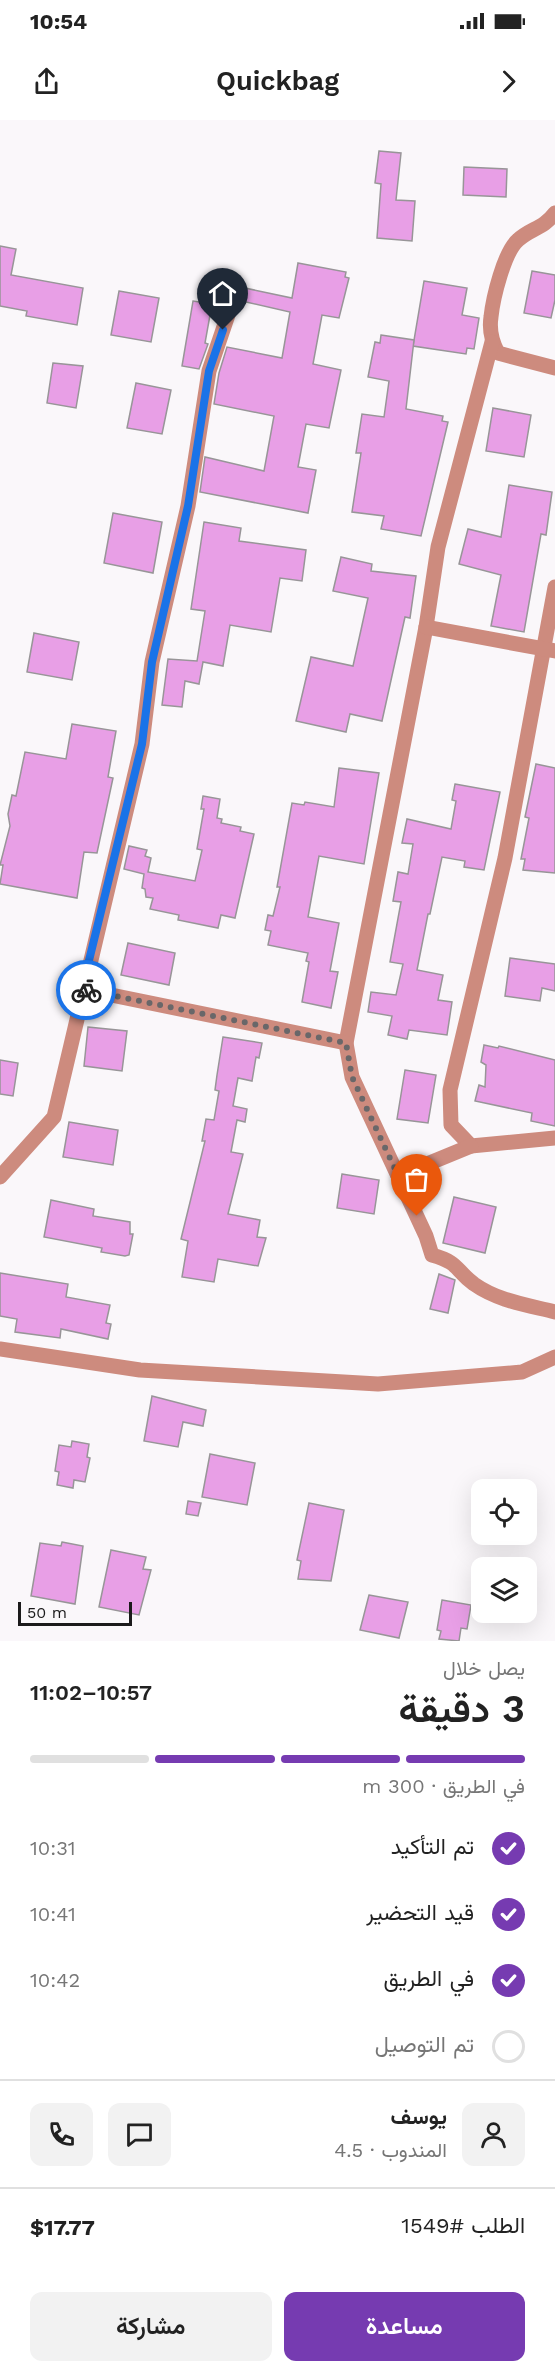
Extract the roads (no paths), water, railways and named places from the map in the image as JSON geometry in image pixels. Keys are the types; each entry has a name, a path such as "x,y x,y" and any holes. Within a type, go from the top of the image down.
{"street":[{"path":"555,213 545,226 518,239 507,254 490,317 492,342 438,547 426,627 346,1043 352,1077 426,1236 432,1254 451,1260 473,1283 505,1300 555,1312"},
{"path":"0,1177 54,1117 82,989 142,744 152,662 188,506 209,371 230,309"},
{"path":"492,342 498,352 555,368"},
{"path":"471,1146 452,1125 450,1090 505,858 548,650 555,587"},
{"path":"426,627 548,650"},
{"path":"82,989 346,1043"},
{"path":"398,1176 471,1146 555,1138"},
{"path":"0,1349 140,1370 378,1384 522,1372 555,1357"}]}
